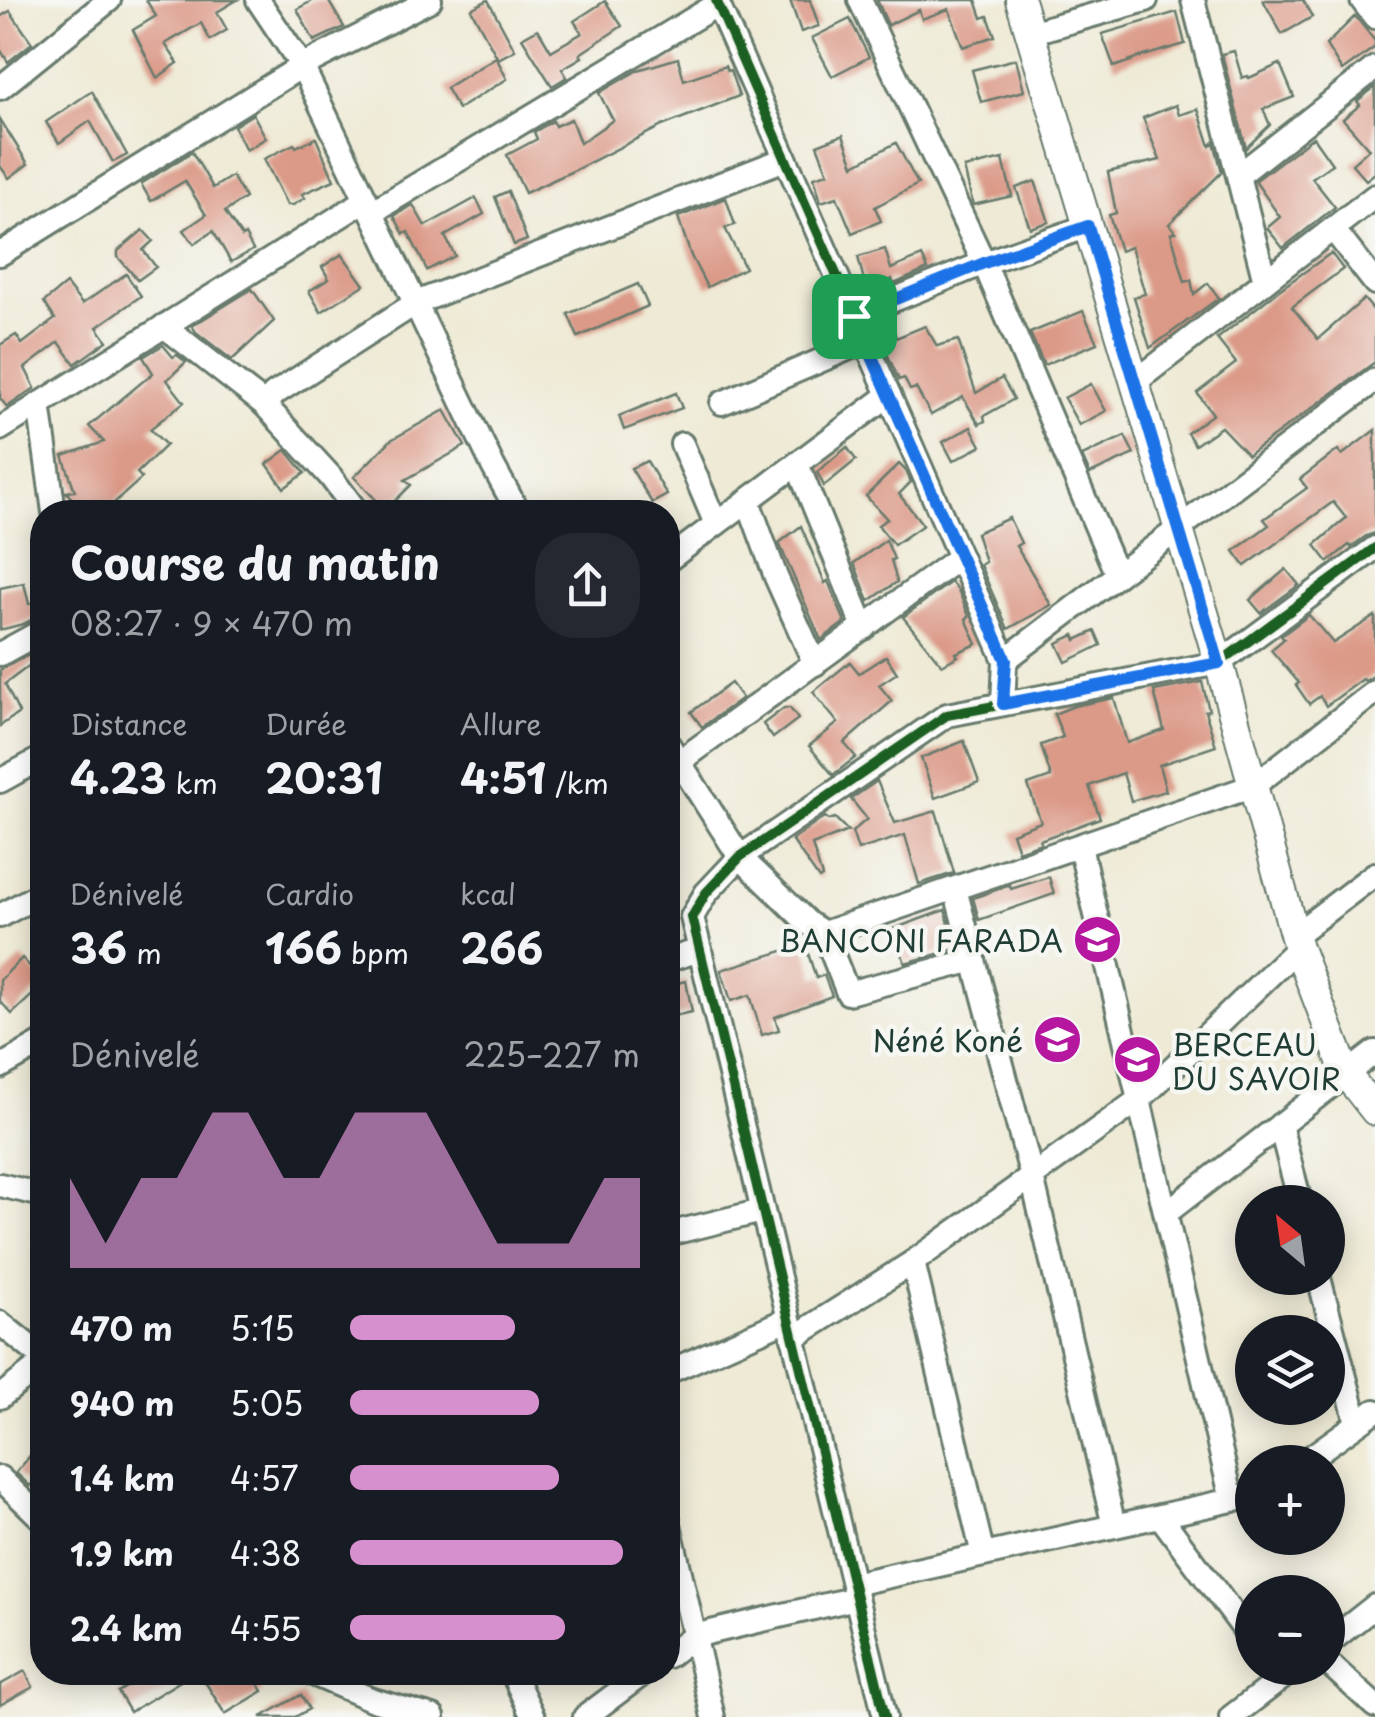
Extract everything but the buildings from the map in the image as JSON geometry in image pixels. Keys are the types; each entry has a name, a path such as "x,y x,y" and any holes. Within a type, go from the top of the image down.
{"main road":[{"path":"1020,0 1219,663 1297,942 1346,1074 1375,1111"}],"street":[{"path":"0,88 109,0"},
{"path":"258,0 302,66 511,500"},
{"path":"0,254 302,66 430,0"},
{"path":"860,0 984,263 1117,575"},
{"path":"1030,33 1146,0"},
{"path":"1193,0 1265,281"},
{"path":"1362,0 1375,16"},
{"path":"0,429 164,326 717,2 1006,660 1003,704"},
{"path":"1239,176 1375,68"},
{"path":"264,404 416,303 786,159"},
{"path":"1135,382 1375,196"},
{"path":"854,316 1088,226"},
{"path":"1332,229 1375,283"},
{"path":"164,326 264,404 348,500"},
{"path":"722,403 866,341"},
{"path":"1006,660 1375,380"},
{"path":"680,551 889,395"},
{"path":"39,404 52,500"},
{"path":"682,444 716,524"},
{"path":"797,464 864,628"},
{"path":"748,501 814,664"},
{"path":"885,1717 692,917 706,893 740,857 947,715 1219,663 1375,548"},
{"path":"680,744 814,664 960,558"},
{"path":"0,654 30,638"},
{"path":"824,933 1253,786 1375,692"},
{"path":"680,763 740,857 808,924 824,933 848,994 974,960"},
{"path":"0,781 30,765"},
{"path":"1080,846 1166,1214 1235,1471"},
{"path":"680,1368 790,1328 913,1262 1140,1099 1297,942 1375,874"},
{"path":"955,888 1032,1177 1114,1526"},
{"path":"0,916 30,900"},
{"path":"680,956 700,950"},
{"path":"0,1067 30,1050"},
{"path":"1166,1214 1375,1052"},
{"path":"1280,1125 1296,1185"},
{"path":"0,1185 30,1193"},
{"path":"680,1231 762,1210"},
{"path":"913,1262 982,1555"},
{"path":"1325,1295 1366,1417 1327,1445"},
{"path":"0,1324 30,1350"},
{"path":"0,1398 30,1372"},
{"path":"0,1478 30,1507"},
{"path":"680,1647 694,1636 982,1555 1235,1499"},
{"path":"1160,1516 1235,1617"},
{"path":"680,1574 713,1717"},
{"path":"1345,1629 1375,1606"},
{"path":"1345,1678 1375,1706"},
{"path":"338,1685 432,1717"},
{"path":"518,1685 533,1717"},
{"path":"585,1717 628,1685"},
{"path":"1231,1717 1267,1685"}],"cycle path":[{"path":"716,0 1005,660 1003,704"},
{"path":"885,1717 692,917 706,893 740,857 947,715 1219,663 1375,548"}],"place":[{"name":"BANCONI FARADA","path":"1098,939"},
{"name":"Néné Koné","path":"1058,1039"},
{"name":"BERCEAU DU SAVOIR","path":"1137,1060"}],"route":[{"path":"1088,226 1219,663 1003,704 1006,660 854,316 1088,226"}]}
